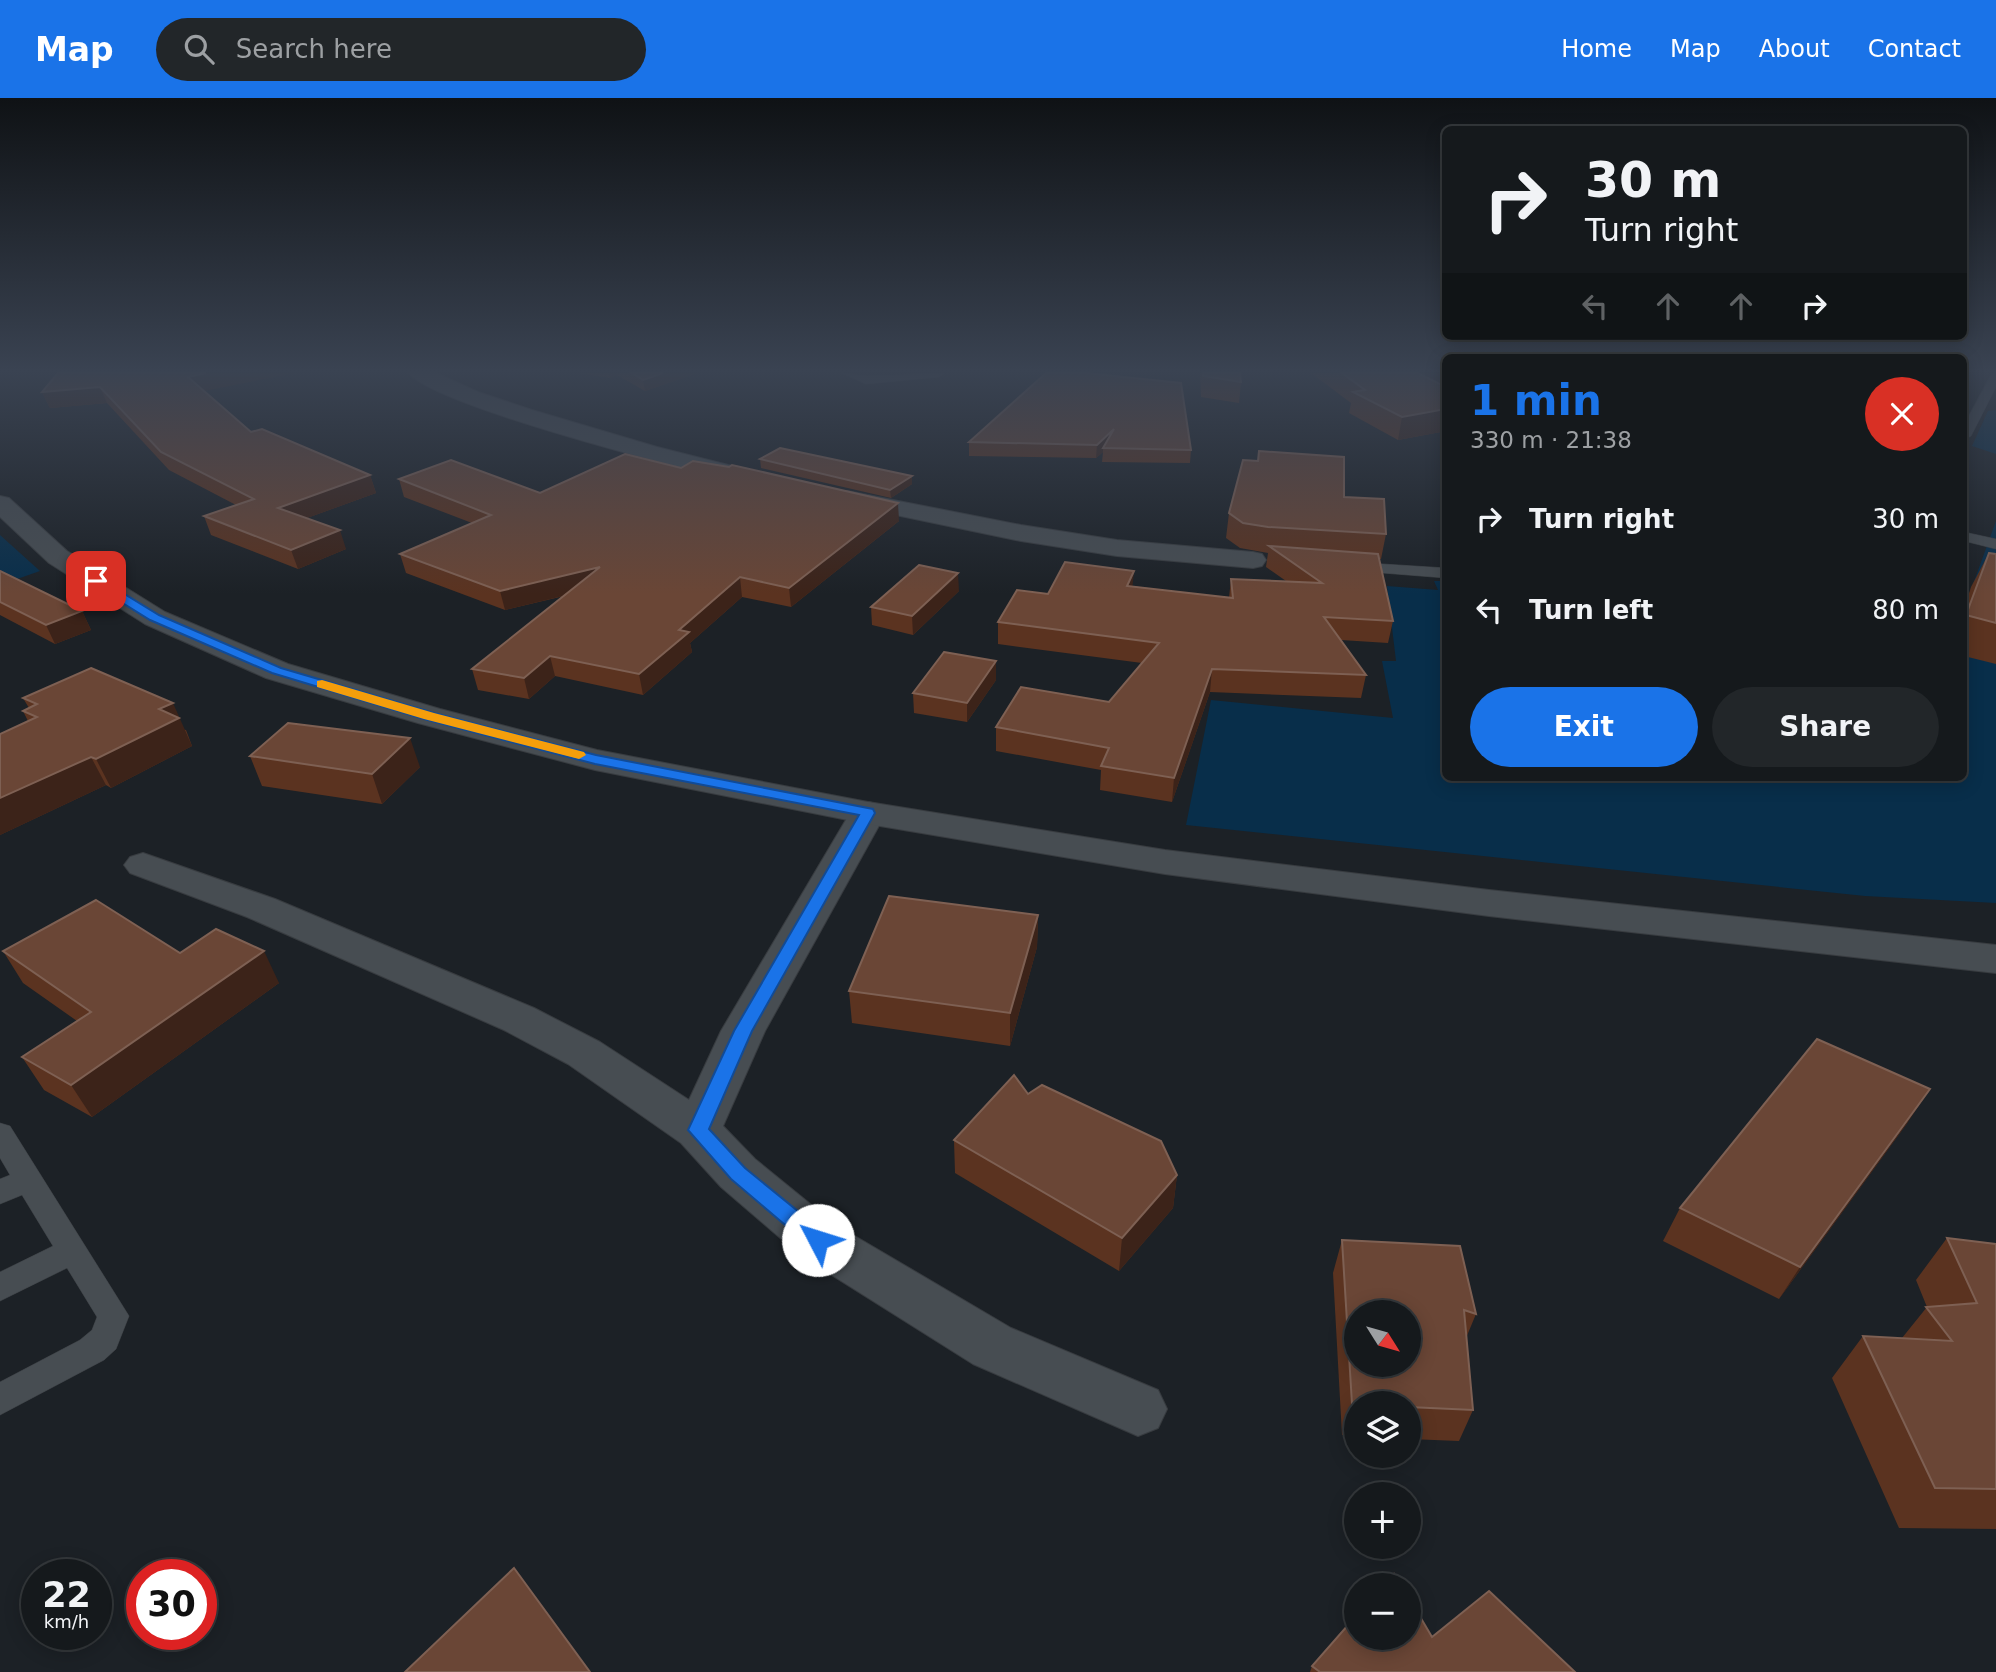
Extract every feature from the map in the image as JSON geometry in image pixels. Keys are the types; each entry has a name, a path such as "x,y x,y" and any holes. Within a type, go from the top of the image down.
{"street":[{"path":"631,446 762,480"},
{"path":"829,494 1021,533 1104,546 1260,561"},
{"path":"0,503 58,557 155,618 277,671 429,716 595,760 868,813 1165,862 1502,905 1996,959"},
{"path":"698,1130 743,1031 868,813"},
{"path":"143,865 261,908 519,1019 584,1053 698,1130 738,1173 818,1240 992,1346 1138,1409"}],"lane":[{"path":"1967,526 1996,532"},
{"path":"1967,538 1996,544"},
{"path":"1335,566 1442,573"},
{"path":"0,1134 14,1186 72,1251 113,1316 105,1339 92,1350 0,1399"},
{"path":"0,1287 72,1251"}],"shaded area":[{"path":"1973,446 1996,446 1996,454"},
{"path":"1996,521 1996,903 1865,896 1186,825 1211,700 1393,718 1382,661 1396,661 1387,586 1438,590 1434,581 1442,581 1442,781 1967,781 1967,601"},
{"path":"0,535 40,571 0,585"}],"building":[{"path":"156,446 303,446 370,475 278,508 340,530 291,550 204,516 254,499 161,452"},
{"path":"1190,446 1191,450 1103,448"},
{"path":"780,448 912,476 890,490 760,459"},
{"path":"1259,451 1344,457 1344,497 1384,499 1386,534 1243,523 1229,513 1243,460 1258,461"},
{"path":"625,454 681,468 693,461 729,467 732,465 898,503 789,588 740,577 679,630 689,632 639,674 550,656 524,678 472,669 600,567 500,591 400,554 491,515 399,479 451,460 540,493"},
{"path":"1269,546 1378,554 1393,621 1324,617 1366,675 1212,669 1174,778 1101,766 1109,748 996,727 1021,687 1109,702 1159,643 998,622 1017,590 1048,594 1065,562 1134,571 1127,586 1233,598 1231,579 1322,583"},
{"path":"1989,553 1996,554 1996,623 1967,615"},
{"path":"919,565 958,573 912,616 871,607"},
{"path":"0,571 82,611 46,625 0,602"},
{"path":"944,652 996,661 967,703 913,693"},
{"path":"91,668 173,703 159,709 179,718 96,759 91,757 0,798 0,734 37,717 23,711 37,704 23,698"},
{"path":"288,723 410,738 372,774 250,756"},
{"path":"889,896 1038,915 1010,1013 849,991"},
{"path":"96,900 180,953 216,929 264,951 71,1085 22,1057 91,1012 3,951"},
{"path":"1817,1039 1930,1089 1800,1267 1680,1208"},
{"path":"1014,1075 1028,1094 1042,1085 1161,1141 1177,1175 1122,1238 954,1140"},
{"path":"1947,1238 1996,1244 1996,1489 1935,1488 1863,1336 1952,1341 1926,1307 1977,1303"},
{"path":"1342,1240 1460,1246 1476,1314 1464,1310 1473,1410 1421,1408 1421,1391 1351,1391 1350,1377 1421,1377 1421,1300 1346,1300"},
{"path":"514,1568 590,1672 405,1672"},
{"path":"1489,1591 1575,1672 1320,1672 1312,1666 1344,1630 1344,1650 1421,1650 1421,1618 1432,1637"}],"slow traffic":[{"path":"322,684 429,716 579,755"}],"route":[{"path":"96,581 155,618 277,671 429,716 595,760 868,813 743,1031 698,1130 738,1173 818,1240"}]}
